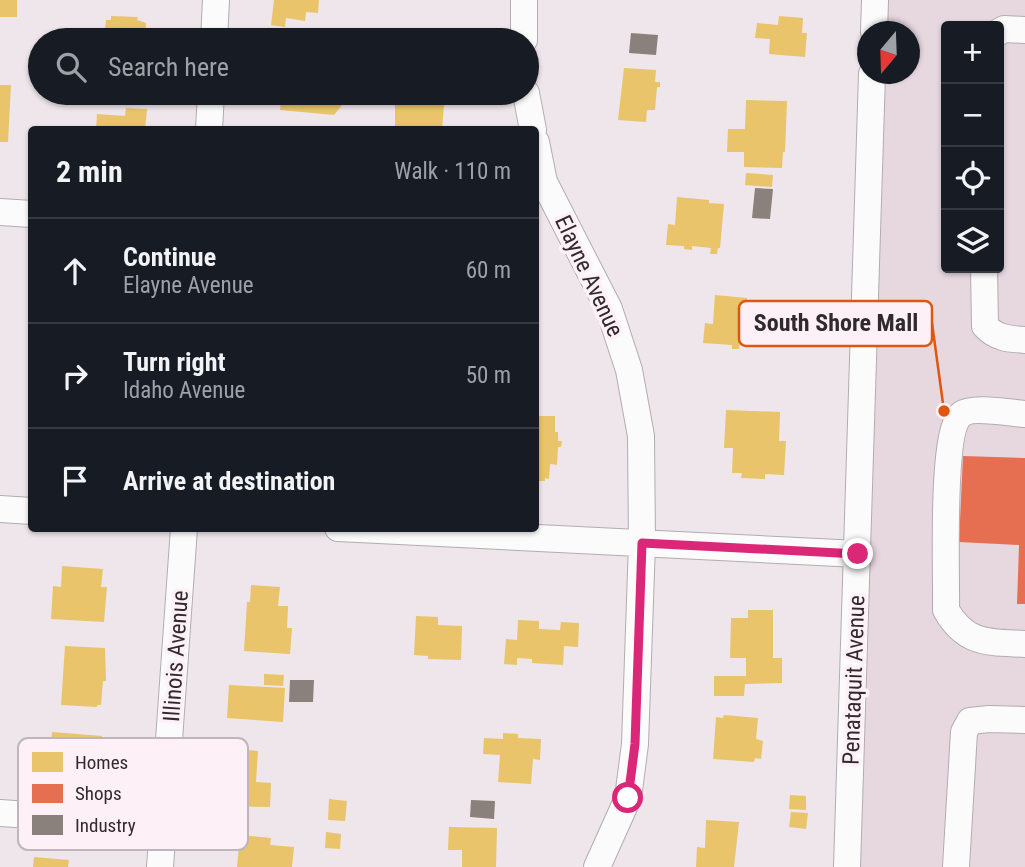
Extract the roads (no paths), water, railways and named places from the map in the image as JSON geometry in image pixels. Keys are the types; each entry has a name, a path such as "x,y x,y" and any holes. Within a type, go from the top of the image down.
{"street":[{"path":"215,28 216,0"},
{"path":"524,0 524,28"},
{"path":"874,21 875,0"},
{"path":"1004,29 1025,30"},
{"name":"Penataquit Avenue","path":"847,867 872,84"},
{"path":"209,126 210,105"},
{"path":"528,105 532,126"},
{"name":"Elayne Avenue","path":"539,157 544,182 609,309 629,370 641,436 642,543 635,744 628,798 597,867"},
{"path":"0,212 28,214"},
{"path":"984,273 985,326 992,334 1025,340"},
{"path":"1025,414 968,410 959,416 953,425 947,463 946,610 955,625 972,637 990,642 1025,644"},
{"path":"0,509 28,511"},
{"name":"Illinois Avenue","path":"170,738 184,532"},
{"path":"419,532 858,554"},
{"path":"956,867 964,732 971,721 1025,720"},
{"path":"0,813 18,814"}],"place":[{"name":"South Shore Mall","path":"944,411"}]}
